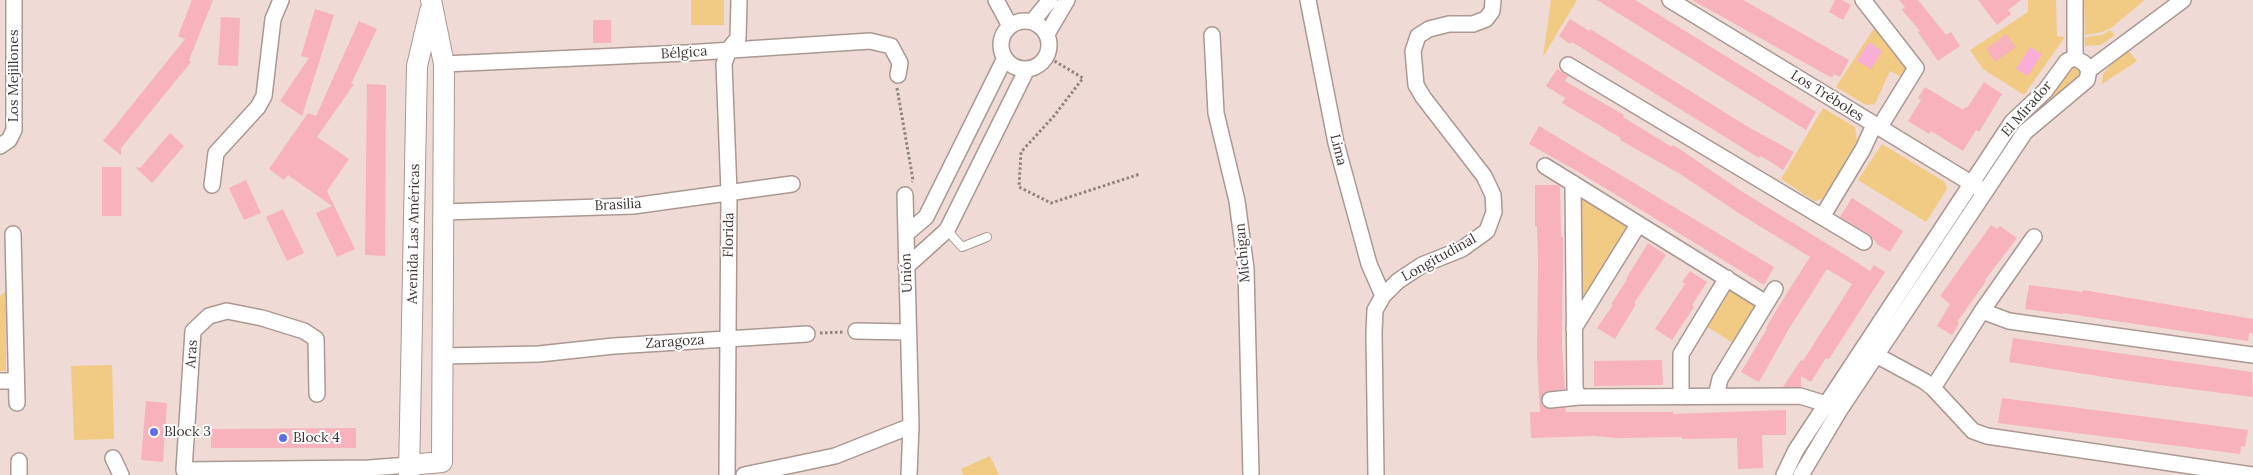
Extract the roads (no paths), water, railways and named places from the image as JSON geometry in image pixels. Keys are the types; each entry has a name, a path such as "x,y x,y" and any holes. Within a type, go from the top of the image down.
{"street":[{"name":"Los Mejillones","path":"0,146 9,140 14,130 8,72 14,0"},
{"path":"212,185 216,153 258,107 264,96 272,18 281,0"},
{"name":"Florida","path":"727,475 730,192 724,64 729,49 738,38 739,0"},
{"path":"996,0 1010,26"},
{"path":"1032,22 1050,0"},
{"path":"1047,34 1067,0"},
{"name":"Lima","path":"1308,0 1336,143 1369,264 1383,296"},
{"name":"Longitudinal","path":"1376,475 1375,310 1383,296 1398,281 1422,265 1462,249 1487,231 1494,212 1493,195 1484,176 1423,98 1416,84 1413,51 1418,36 1429,29 1449,24 1473,24 1486,20 1492,10 1493,0"},
{"name":"Los Tréboles","path":"1670,0 1985,191"},
{"path":"1822,217 1877,127 1916,68 1863,0"},
{"path":"2075,0 2075,58 2084,63 2089,70"},
{"name":"El Mirador","path":"1784,475 1796,450 1876,355 2025,132 2087,80 2089,70 2184,0"},
{"name":"Avenida Las Américas","path":"431,2 444,64 442,468 409,470 417,66 431,2"},
{"path":"1020,21 1032,22 1040,26 1047,34 1050,47 1044,60 1033,68 1020,69 1007,63 1001,51 1002,37 1010,26 1020,21"},
{"name":"Michigan","path":"1212,35 1216,113 1237,201 1246,269 1250,475"},
{"name":"Bélgica","path":"444,64 686,53 870,41 891,46 900,63 898,75"},
{"path":"906,234 926,217 1005,58"},
{"name":"El Mirador","path":"1801,475 1834,406 1971,184 2012,122 2045,91 2067,61 2075,58"},
{"path":"1568,65 1864,242"},
{"path":"906,266 947,230 1026,69"},
{"path":"954,160 977,170"},
{"path":"1545,166 1766,303"},
{"path":"1573,183 1575,389 1579,397"},
{"name":"Brasilia","path":"443,212 633,206 792,184"},
{"name":"Unión","path":"904,195 910,426 909,475"},
{"path":"926,217 947,230"},
{"path":"1574,328 1638,225"},
{"path":"13,234 17,403"},
{"path":"1933,388 1982,310 2034,238"},
{"path":"0,284 13,274"},
{"path":"1681,397 1681,354 1727,278"},
{"path":"1716,396 1720,379 1775,289"},
{"path":"1982,310 2009,321 2253,355"},
{"name":"Aras","path":"186,472 194,330 209,316 227,312 262,318 304,331 316,339 317,394"},
{"path":"856,332 908,332"},
{"name":"Zaragoza","path":"443,356 539,354 728,338 807,334"},
{"path":"1876,355 1933,388 1973,431 1987,436 2252,475"},
{"path":"0,381 16,381"},
{"path":"1550,400 1569,400 1579,397 1800,396 1834,406"},
{"path":"744,475 835,456 910,426"},
{"path":"113,458 122,475"},
{"path":"186,472 369,468 409,470"}],"lane":[{"path":"947,230 962,246 987,238"}],"place":[{"name":"Block 3","path":"154,432"},
{"name":"Block 4","path":"283,438"}]}
